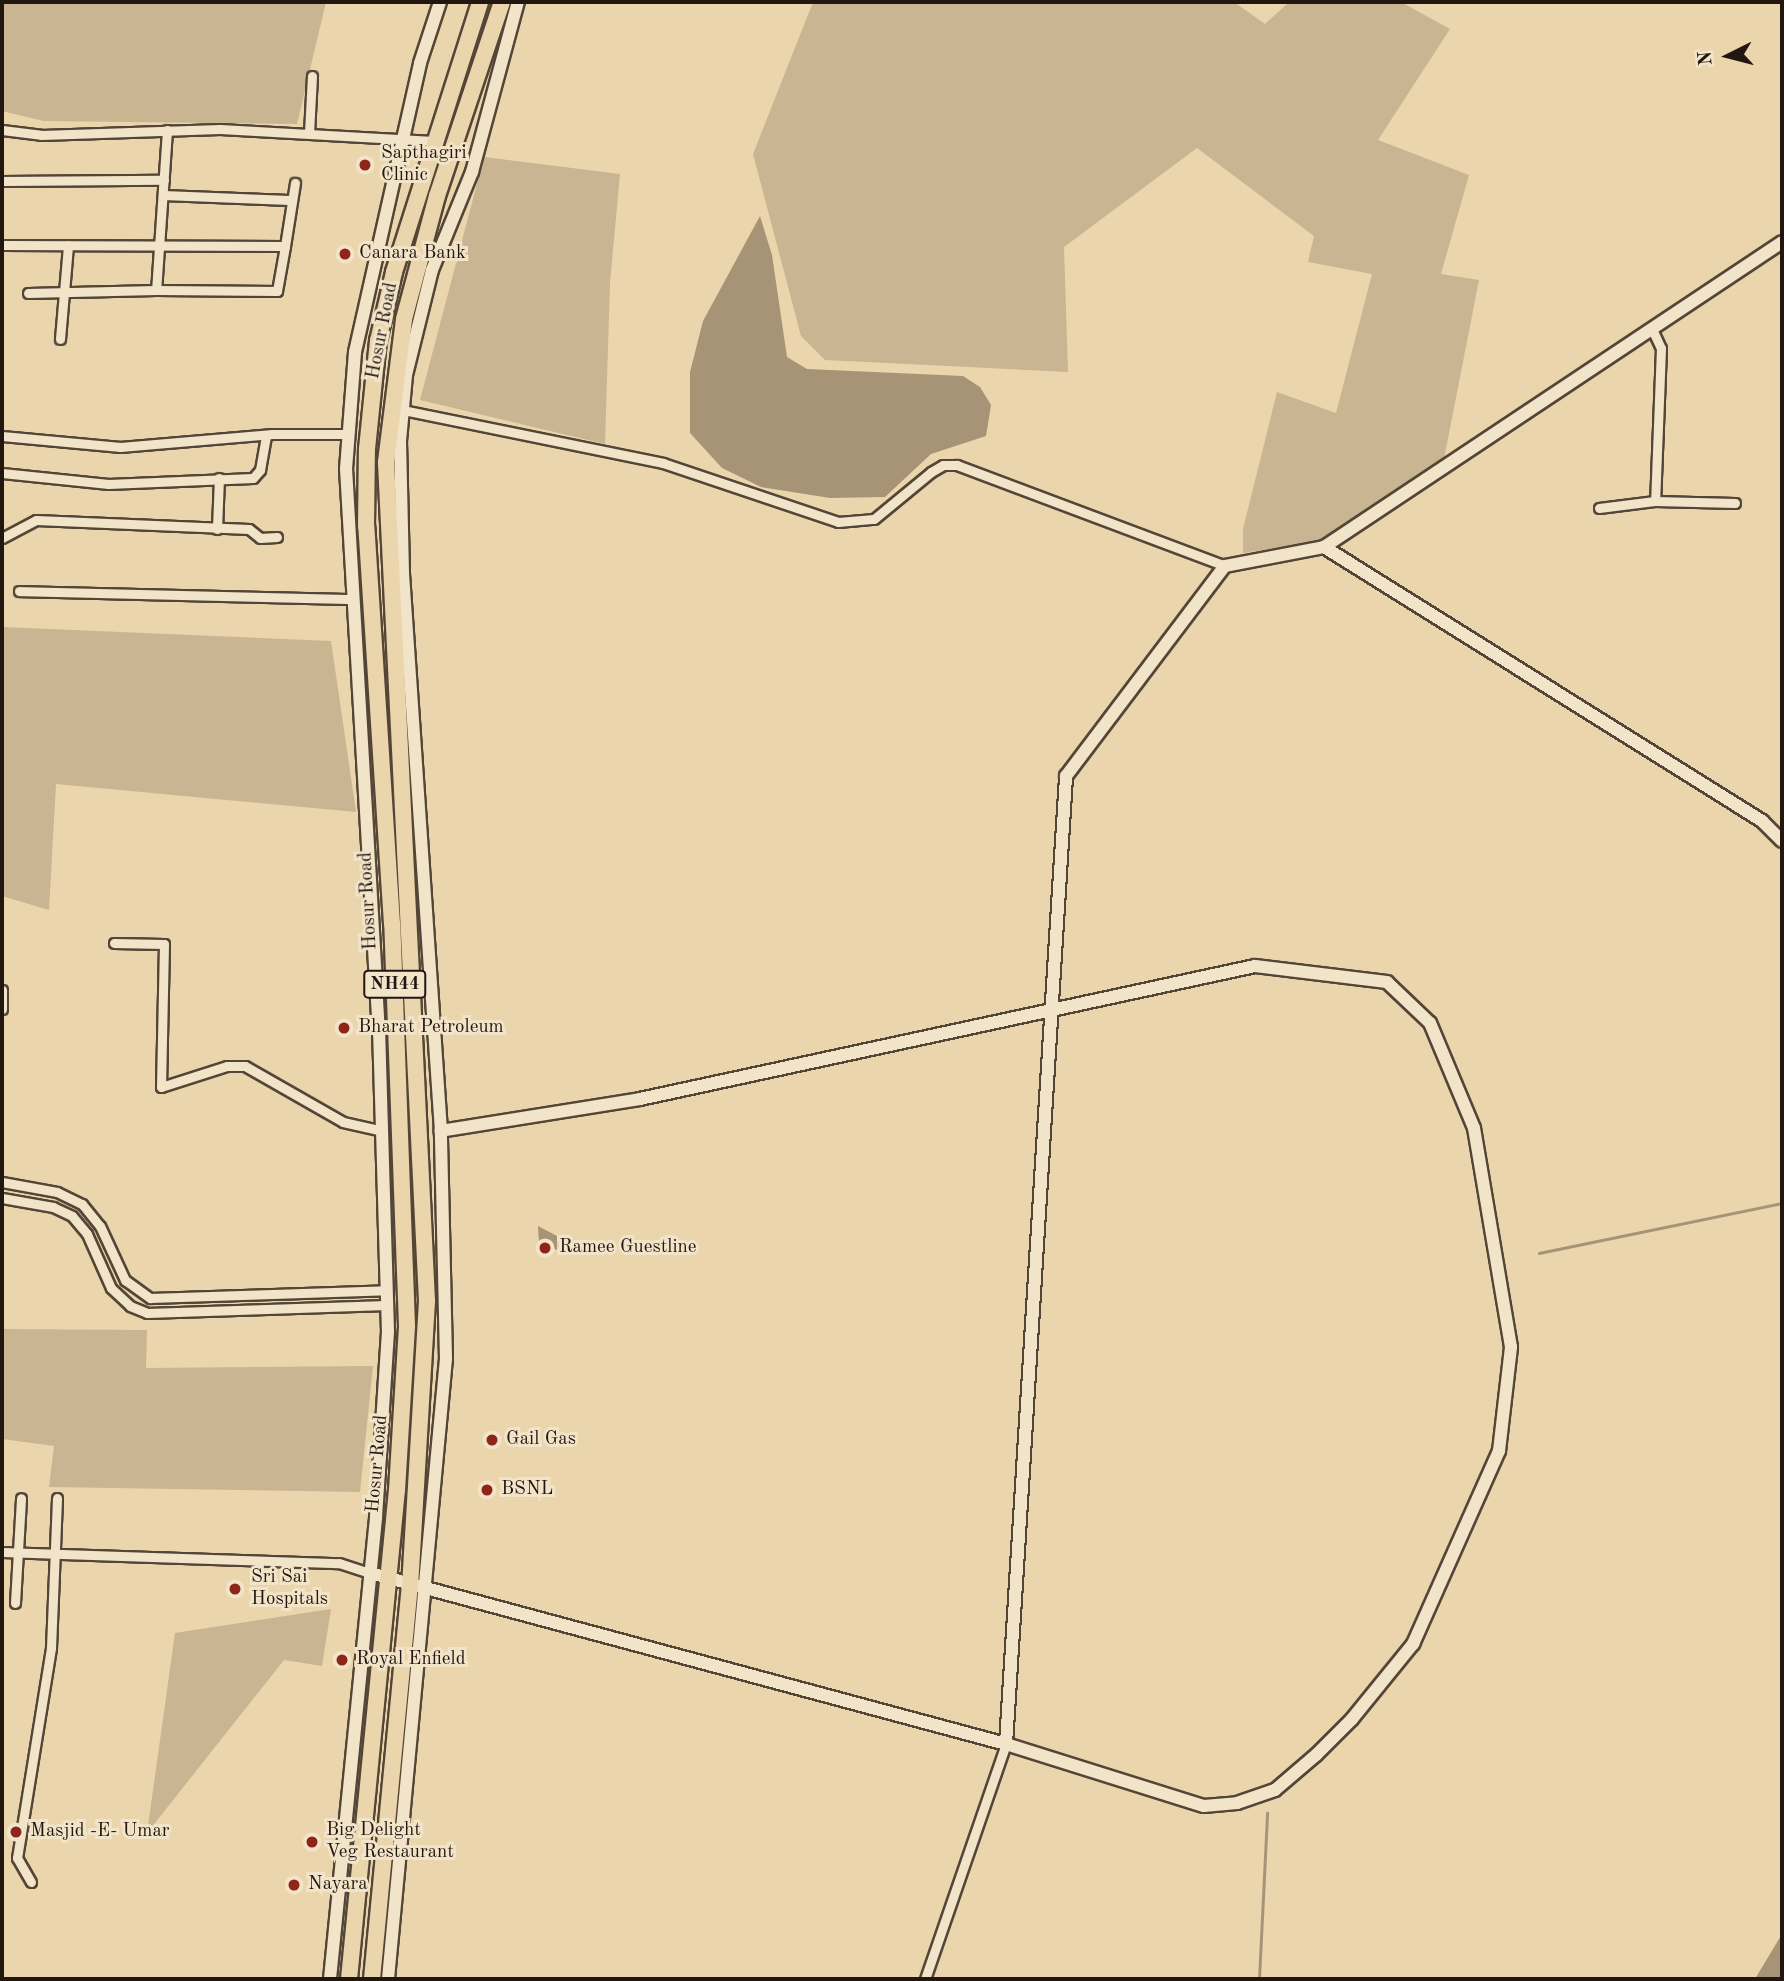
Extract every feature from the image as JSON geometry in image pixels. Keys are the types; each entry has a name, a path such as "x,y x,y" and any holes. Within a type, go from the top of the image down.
{"highway":[{"name":"Hosur Road","path":"349,1979 389,1577 407,1326 392,924 365,481 378,341 434,141 480,2"},
{"name":"Hosur Road","path":"372,1979 417,1583 427,1301 394,548 386,462 404,319 437,196 502,2"}],"street":[{"path":"330,1979 370,1578 387,1305 383,1131 353,599 349,434 355,352 406,137 420,63 440,2"},
{"path":"388,1979 417,1583 446,1359 441,1131 394,548 403,410 406,375 432,270 472,172 518,2"},
{"path":"309,133 312,76"},
{"path":"2,130 41,135 167,130 309,133 406,137 434,141"},
{"path":"156,290 167,130"},
{"path":"2,181 164,180"},
{"path":"28,293 277,291 289,200 295,183"},
{"path":"163,195 289,200"},
{"path":"403,410 663,463 838,522 874,519 931,472 943,465 957,465 1225,566 1324,548 1782,242"},
{"path":"2,246 160,243 285,246"},
{"path":"60,339 68,245"},
{"path":"1652,329 1661,348 1655,501"},
{"path":"2,436 120,447 349,434"},
{"path":"2,474 108,484 257,477 266,437"},
{"path":"217,529 219,478"},
{"path":"1599,508 1655,501 1735,503"},
{"path":"2,538 36,520 249,529 260,538 277,537"},
{"path":"1324,548 1750,814 1782,841"},
{"path":"925,1979 1006,1744 1054,1010 1066,776 1225,566"},
{"path":"19,591 353,599"},
{"path":"114,943 164,944 161,1087 228,1066 245,1066 335,1118 383,1131"},
{"path":"2,1552 339,1563 370,1578 389,1577 417,1583 1006,1744 1204,1806 1237,1803 1275,1790 1352,1719 1413,1644 1499,1451 1511,1347 1474,1128 1430,1023 1387,982 1255,966 640,1099 441,1131"},
{"path":"2,989 2,1009"},
{"path":"2,1182 57,1192 82,1204 100,1226 125,1280 150,1298 387,1290"},
{"path":"2,1198 53,1207 72,1216 87,1234 111,1288 130,1306 147,1313 387,1305"},
{"path":"15,1603 21,1498"},
{"path":"31,1882 17,1858 51,1648 57,1498"}],"shaded area":[{"path":"2,2 326,2 297,124 44,121 2,111"},
{"path":"813,2 1234,2 1265,24 1289,2 1401,2 1450,29 1378,140 1469,175 1441,274 1479,280 1444,459 1321,541 1243,553 1243,529 1277,392 1336,413 1372,274 1308,262 1314,236 1197,148 1064,247 1068,372 825,360 801,336 753,154"},
{"path":"484,157 620,174 610,283 605,444 420,400"},
{"path":"760,216 772,255 787,357 807,369 963,376 980,387 991,405 986,436 931,454 885,497 830,498 761,487 722,468 690,433 690,372 703,321"},
{"path":"2,627 331,641 356,812 56,784 49,910 2,896"},
{"path":"538,1226 557,1236 557,1250 539,1242"},
{"path":"2,1329 147,1330 146,1368 373,1366 360,1492 49,1487 54,1446 2,1439"},
{"path":"331,1609 322,1666 284,1660 147,1833 175,1633"},
{"path":"1782,1934 1782,1979 1755,1979"}],"waterway":[{"path":"1539,1253 1782,1203"},
{"path":"1259,1979 1267,1813"}],"place":[{"name":"Sapthagiri Clinic","path":"365,165"},
{"name":"Canara Bank","path":"345,254"},
{"name":"Bharat Petroleum","path":"344,1028"},
{"name":"Ramee Guestline","path":"545,1248"},
{"name":"Gail Gas","path":"492,1440"},
{"name":"BSNL","path":"487,1490"},
{"name":"Sri Sai Hospitals","path":"235,1589"},
{"name":"Royal Enfield","path":"342,1660"},
{"name":"Masjid -E- Umar","path":"16,1832"},
{"name":"Big Delight Veg Restaurant","path":"312,1842"},
{"name":"Nayara","path":"294,1885"}]}
